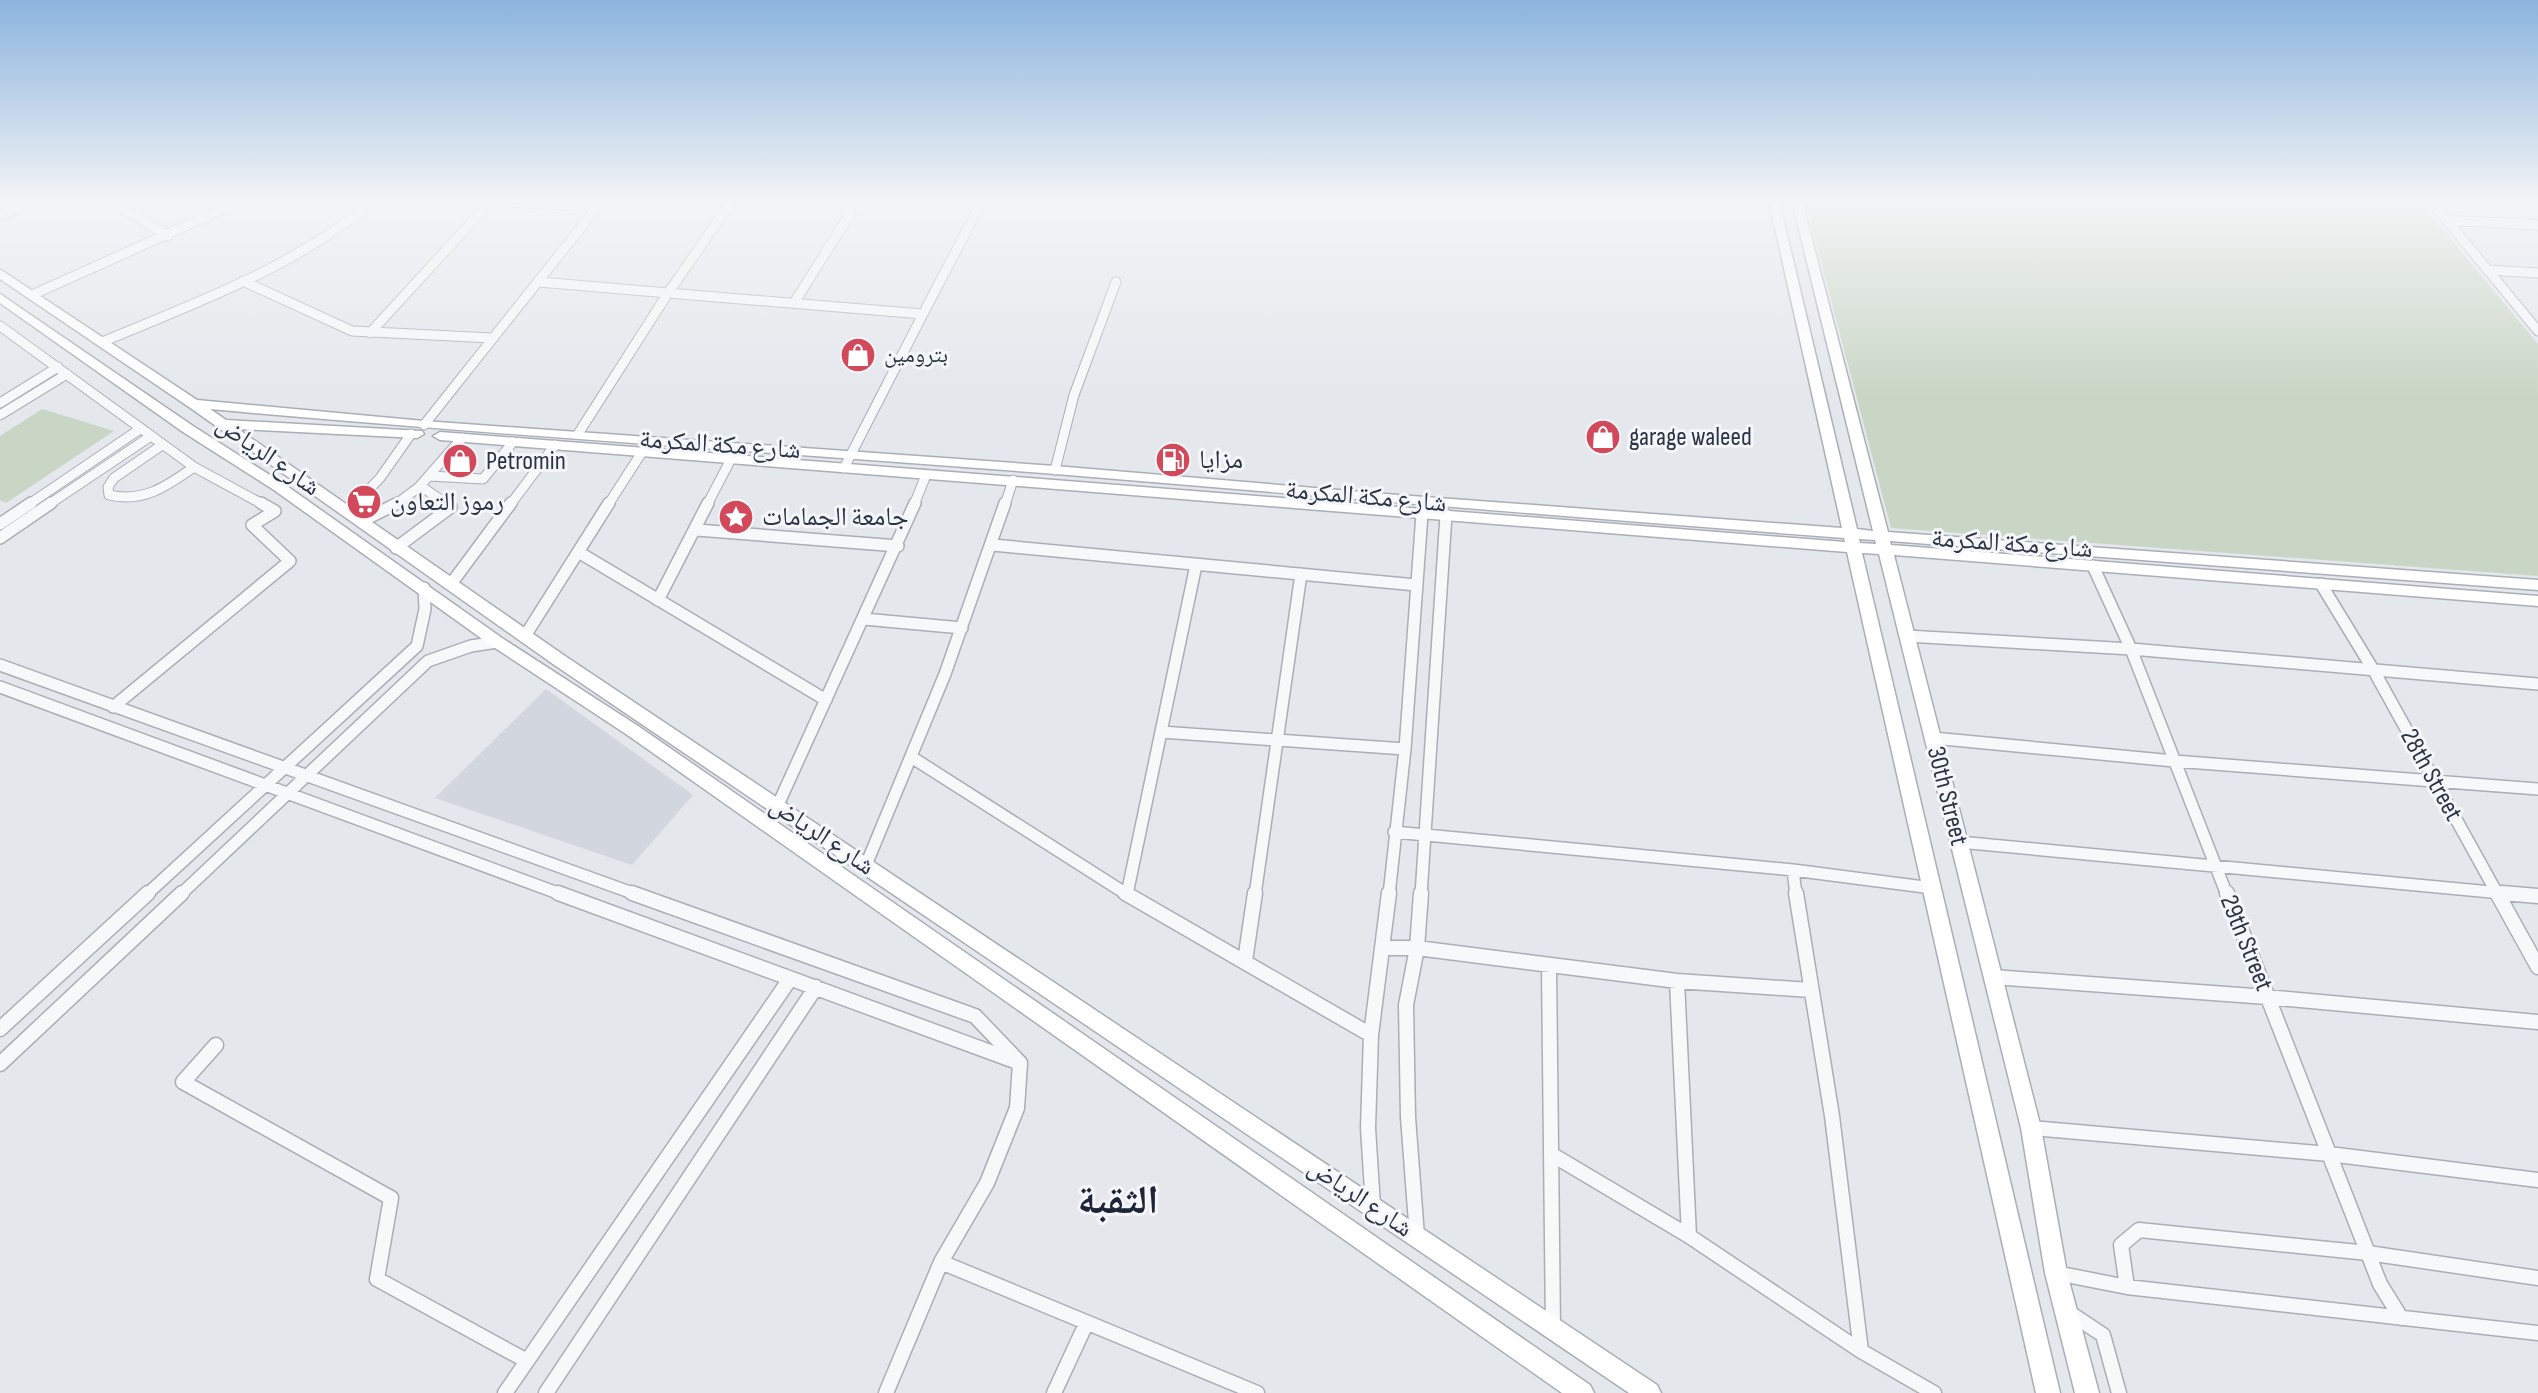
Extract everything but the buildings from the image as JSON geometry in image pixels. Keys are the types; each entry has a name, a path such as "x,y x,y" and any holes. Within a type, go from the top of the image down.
{"main road":[{"name":"30th Street","path":"1789,266 2048,1393"},
{"name":"30th Street","path":"1813,266 2031,1128 2056,1273 2087,1393"},
{"name":"شارع الرياض","path":"0,274 194,404 525,636 1649,1393"},
{"name":"شارع الرياض","path":"0,298 188,429 279,487 497,642 632,730 1582,1393"},
{"name":"شارع مكة المكرمة","path":"194,404 424,425 659,440 848,461 926,475 1424,508 1854,541"},
{"name":"شارع مكة المكرمة","path":"223,424 411,434 731,459 1055,470 1424,508 1446,515 2538,585"},
{"path":"250,444 269,427"},
{"path":"636,452 634,446 659,440"},
{"path":"279,487 301,480"},
{"name":"شارع مكة المكرمة","path":"1883,543 2093,566 2538,601"},
{"path":"912,926 929,908"}],"street":[{"path":"32,295 99,266"},
{"path":"102,342 272,266"},
{"path":"370,333 431,266"},
{"path":"424,425 552,266"},
{"path":"578,434 687,266"},
{"path":"794,303 817,266"},
{"path":"848,461 948,266"},
{"path":"2485,266 2537,328"},
{"path":"2488,270 2538,273"},
{"path":"243,281 352,331 492,338"},
{"path":"539,282 923,314"},
{"path":"1055,470 1074,395 1116,282"},
{"path":"0,326 194,467 275,511 252,525 290,561 113,707"},
{"path":"0,403 62,370"},
{"path":"0,415 62,370"},
{"path":"0,524 140,429"},
{"path":"355,516 411,434"},
{"path":"0,538 151,436"},
{"path":"355,516 405,502 422,487 462,438"},
{"path":"430,476 483,479 513,442"},
{"path":"162,445 114,478 108,487 109,495 136,500 148,497 194,467"},
{"path":"451,584 555,445"},
{"path":"525,636 580,553 636,452"},
{"path":"658,600 697,530 731,459"},
{"path":"777,807 898,546 926,475"},
{"path":"866,865 913,758 993,545 1013,480"},
{"path":"396,548 451,507 422,487"},
{"path":"1373,1207 1368,1128 1371,1035 1384,948 1405,749 1424,508"},
{"path":"1417,1237 1408,1117 1406,1005 1417,948 1446,515"},
{"path":"697,530 898,546"},
{"path":"993,545 1416,585"},
{"path":"580,553 826,700"},
{"path":"1127,894 1196,565"},
{"name":"29th Street","path":"2093,566 2131,649 2380,1284 2401,1318"},
{"path":"1245,961 1301,574"},
{"name":"28th Street","path":"2321,584 2374,671 2538,967"},
{"path":"0,1029 417,646 425,609 424,588"},
{"path":"864,619 962,628"},
{"path":"1907,636 2131,649 2538,684"},
{"path":"0,1064 428,661 471,646 497,642"},
{"path":"409,653 428,661"},
{"path":"0,665 975,1016 1020,1063 1017,1108 987,1183 941,1262 886,1393"},
{"path":"0,687 1020,1063"},
{"path":"1161,732 1405,749"},
{"path":"1933,738 2174,761 2538,789"},
{"path":"913,758 1127,894 1371,1035"},
{"path":"1394,832 1793,870 1932,888"},
{"path":"1959,842 2538,896"},
{"path":"1793,870 1832,1116 1861,1351"},
{"path":"1384,948 1417,948 1677,981 1810,990"},
{"path":"1549,967 1553,1330"},
{"path":"1993,977 2267,997 2538,1022"},
{"path":"505,1393 790,979"},
{"path":"1677,981 1689,1236"},
{"path":"546,1393 816,987"},
{"path":"216,1045 183,1082 391,1198 377,1279 527,1361"},
{"path":"2031,1128 2329,1154 2538,1180"},
{"path":"1551,1154 1689,1236 1861,1351 1934,1393"},
{"path":"2127,1287 2121,1245 2139,1230 2368,1253 2538,1278"},
{"path":"941,1262 1257,1393"},
{"path":"2056,1273 2127,1287 2538,1333"},
{"path":"2067,1311 2103,1335 2119,1393"},
{"path":"1054,1393 1086,1324"}],"shaded area":[{"path":"546,689 693,795 632,865 435,798"}],"green space":[{"path":"1822,266 2473,266 2538,344 2538,576 1891,528"},
{"path":"42,409 114,431 6,503 0,500 0,436"}],"place":[{"name":"بترومين","path":"858,355"},
{"name":"garage waleed","path":"1603,437"},
{"name":"مزايا","path":"1173,460"},
{"name":"Petromin","path":"460,461"},
{"name":"رموز التعاون","path":"364,502"},
{"name":"جامعة الجمامات","path":"736,517"}],"district":[{"name":"الثقبة","path":"1118,1201"}]}
